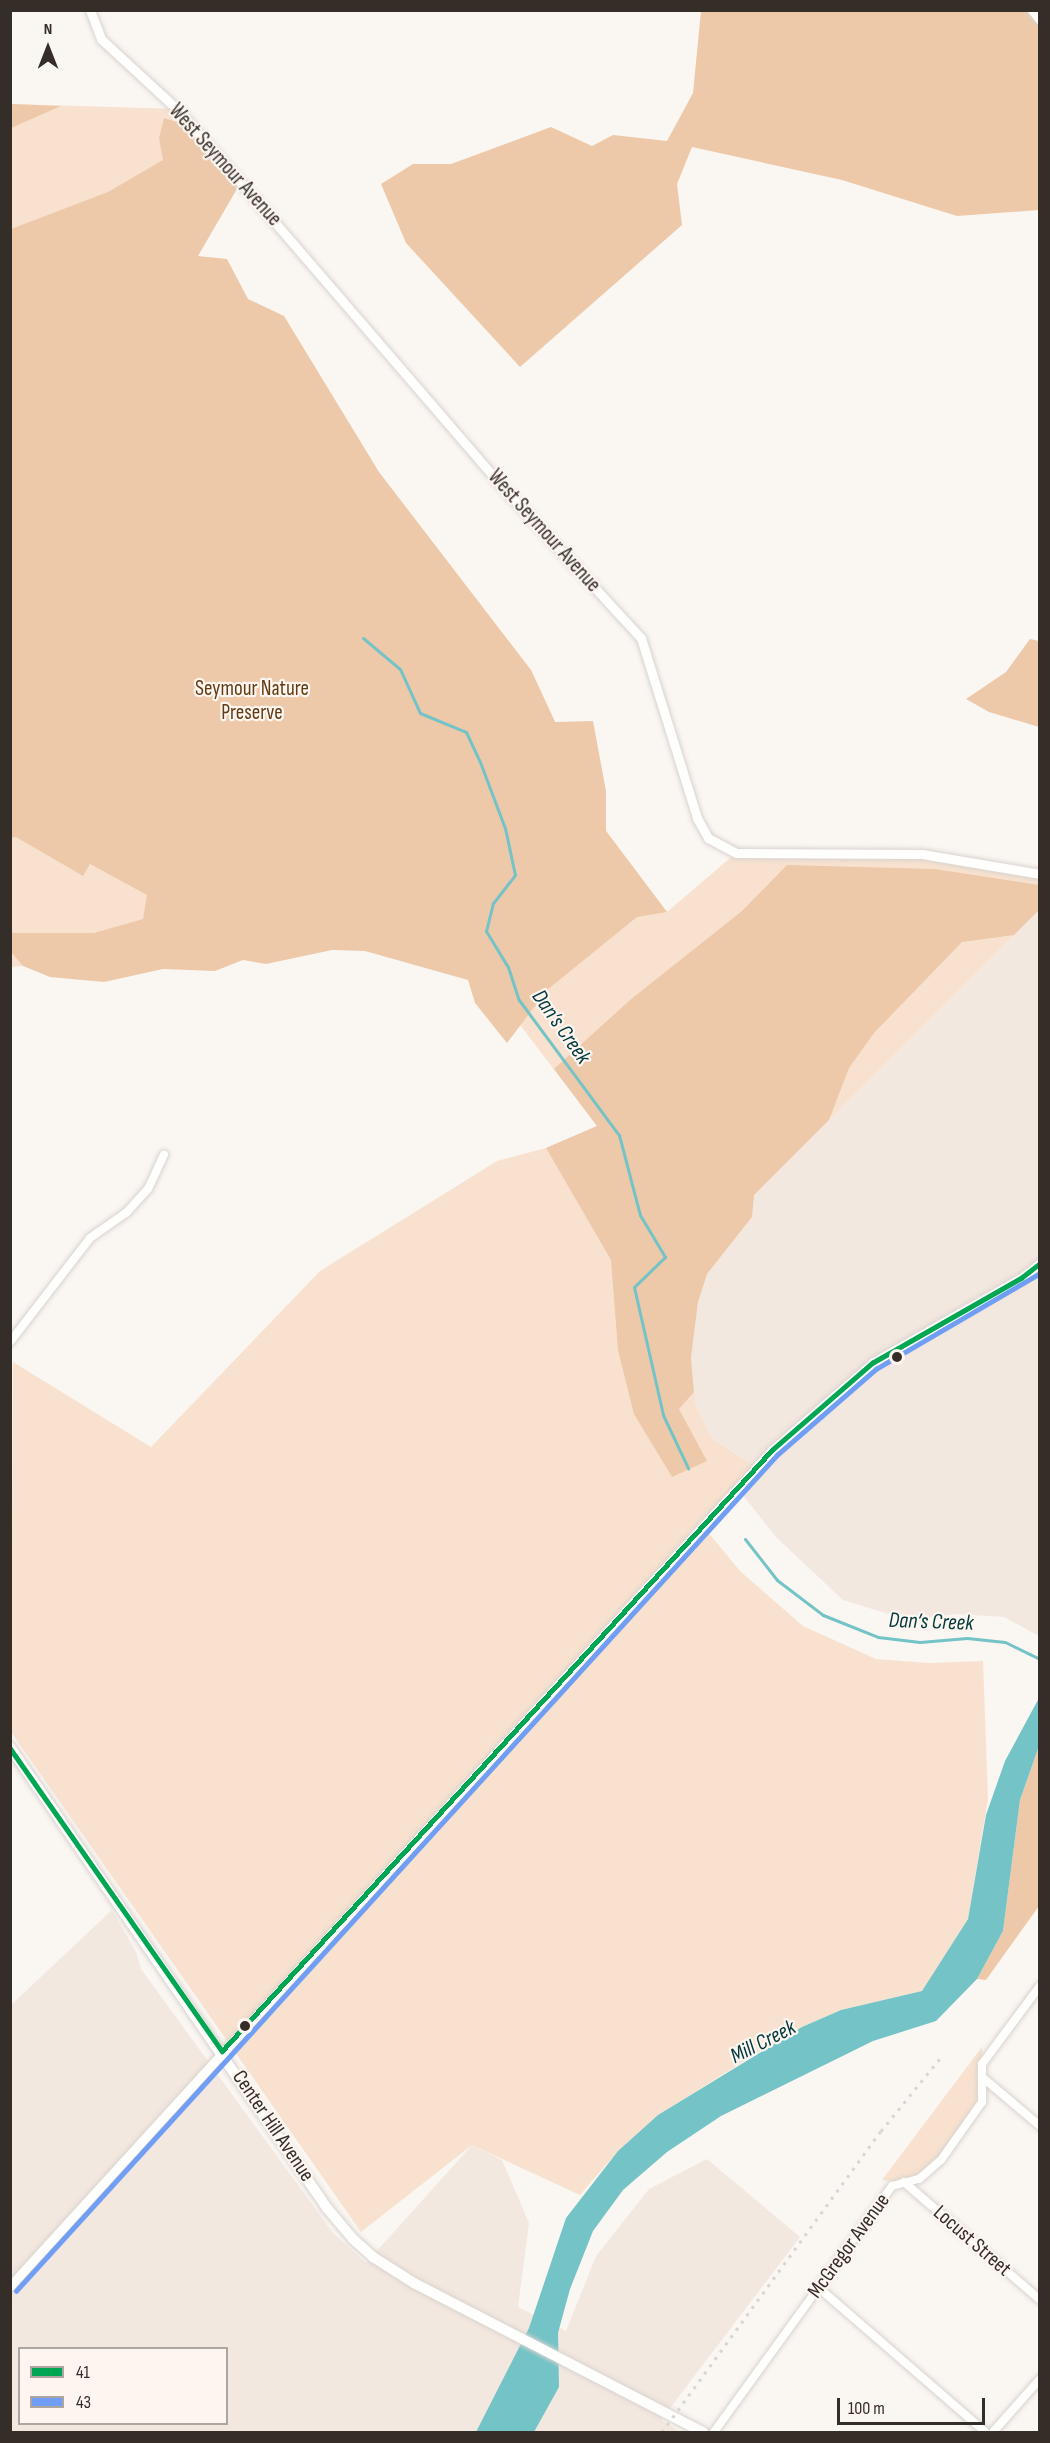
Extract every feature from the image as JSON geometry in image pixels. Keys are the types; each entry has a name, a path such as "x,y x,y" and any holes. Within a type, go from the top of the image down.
{"main road":[{"name":"Center Hill Avenue","path":"10,1747 222,2051 327,2208 353,2239 398,2274 508,2334 703,2433"}],"street":[{"name":"West Seymour Avenue","path":"90,10 101,39 179,111 514,500 637,633 646,649 697,818 715,844 746,854 922,854 1040,874"},
{"path":"1032,10 1040,20"},
{"path":"10,1342 90,1238 127,1212 148,1189 164,1154"},
{"path":"10,2286 222,2051 797,1425 872,1363 1021,1278 1040,1263"},
{"name":"McGregor Avenue","path":"714,2433 892,2186 925,2176 941,2160 982,2102 982,2077 986,2058 1040,1986"},
{"path":"982,2077 1040,2126"},
{"name":"Locust Street","path":"904,2182 1040,2300"},
{"path":"819,2288 985,2433"},
{"path":"993,2433 1040,2379"}],"shaded area":[{"path":"1039,910 1039,1636 1004,1617 957,1614 908,1620 843,1600 777,1538 737,1488 741,1457 712,1438 696,1406 691,1358 698,1302 707,1274 752,1217 754,1195"},
{"path":"112,1910 136,1952 141,1969 333,2233 366,2263 472,2145 502,2160 529,2223 518,2307 566,2331 596,2256 649,2189 707,2159 800,2237 661,2420 680,2432 11,2432 11,2005"}],"green space":[{"path":"701,11 1039,11 1039,210 957,216 842,180 692,147 677,184 682,225 520,367 406,243 381,184 413,164 451,164 551,127 592,146 613,135 667,141 693,93"},
{"path":"11,104 178,109 241,182 155,245 531,670 606,831 667,912 736,853 876,852 1039,874 1039,910 754,1195 752,1217 707,1274 698,1302 691,1358 696,1406 712,1438 755,1467 702,1525 740,1571 803,1626 876,1659 928,1663 983,1661 988,1799 968,1919 922,1991 841,2010 802,2027 749,2058 658,2115 618,2151 580,2195 472,2145 361,2232 11,1732 13,1362 151,1447 320,1271 497,1161 546,1148 597,1126 444,925 11,967"},
{"path":"11,104 61,106 11,128"},
{"name":"Seymour Nature Preserve","path":"164,118 193,127 241,182 198,256 227,259 248,299 284,316 379,472 531,670 555,722 593,721 606,791 606,831 667,912 637,917 547,990 507,1043 475,1003 468,980 365,951 332,950 266,964 243,960 215,971 163,969 104,982 50,977 23,966 11,952 12,933 94,933 143,919 147,895 90,864 83,876 16,837 11,838 11,229 108,192 163,160 159,138"},
{"path":"1030,639 1039,641 1039,727 989,712 966,699 1006,672"},
{"path":"787,865 935,869 1039,885 1039,910 1014,935 962,942 874,1033 849,1068 829,1120 754,1195 752,1217 707,1274 698,1302 691,1358 694,1392 679,1409 707,1461 672,1477 634,1414 618,1350 611,1260 546,1148 597,1126 554,1069 630,1000 742,911"},
{"path":"1039,1746 1039,1906 986,1980 977,1979 1003,1931 1020,1800"},
{"path":"982,2047 984,2095 928,2174 904,2182 882,2180"}],"water":[{"path":"1039,1698 1039,1746 1020,1800 1003,1931 977,1979 936,2021 873,2041 721,2116 667,2152 623,2190 593,2231 570,2289 558,2333 559,2387 534,2432 476,2432 529,2328 566,2218 618,2151 658,2115 802,2027 841,2010 922,1991 968,1919 986,1815 1005,1761"}],"waterway":[{"name":"Dan’s Creek","path":"363,638 400,669 420,713 466,732 480,762 505,828 515,875 493,903 486,931 508,967 519,1000 619,1135 640,1215 665,1257 634,1287 663,1415 688,1468"},
{"name":"Dan’s Creek","path":"745,1539 777,1580 823,1615 878,1637 920,1642 967,1638 1005,1642 1040,1659"}],"railway":[{"path":"662,2432 881,2131 942,2056"}],"transit line":[{"name":"41","path":"10,1748 222,2051 772,1450 872,1363 1021,1278 1040,1263"},
{"name":"43","path":"16,2291 777,1455 876,1369 1040,1273"}],"water label":[{"name":"Mill Creek","path":"763,2042"}]}
